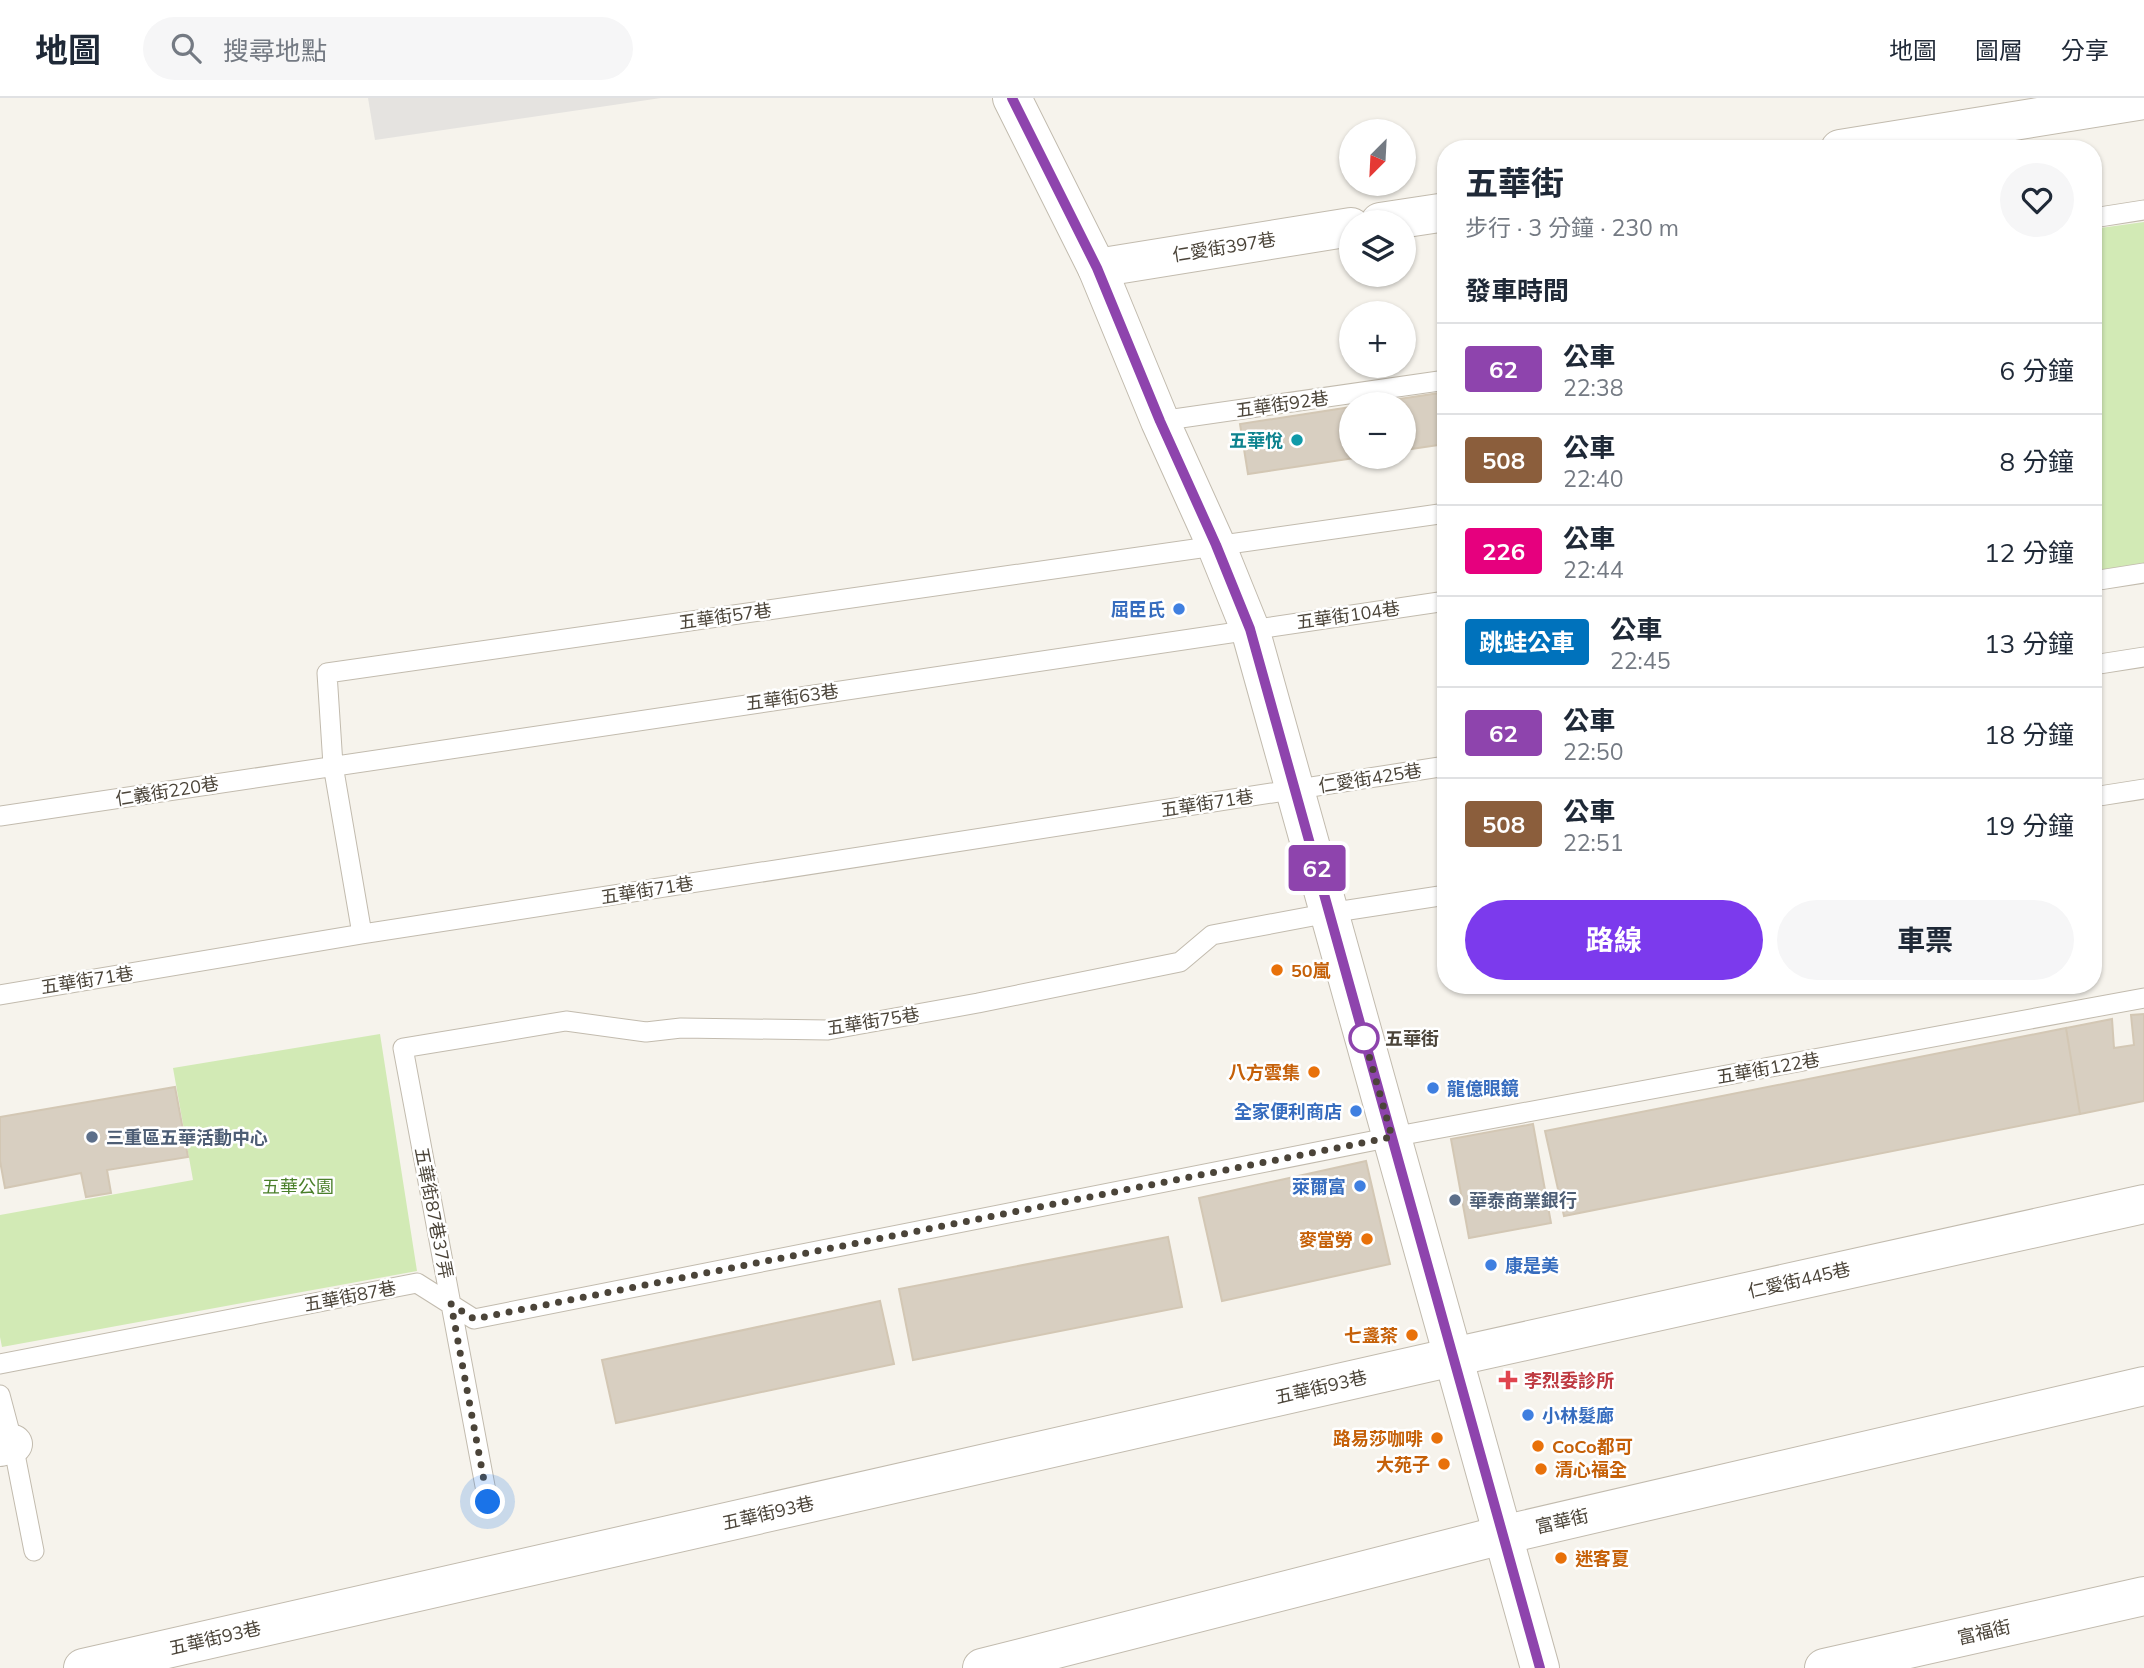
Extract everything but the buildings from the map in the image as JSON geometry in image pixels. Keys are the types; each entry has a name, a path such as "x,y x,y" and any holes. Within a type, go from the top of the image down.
{"street":[{"path":"1012,98 1097,268 1250,629 1540,1668"},
{"path":"1896,140 2144,100"},
{"path":"1416,217 1437,213"},
{"name":"仁愛街397巷","path":"1097,268 1339,229"},
{"name":"仁愛街445巷","path":"1453,1357 2144,1204"},
{"name":"五華街93巷","path":"83,1668 1453,1357"},
{"name":"富華街","path":"982,1668 1502,1535 2144,1386"},
{"name":"富福街","path":"1825,1668 2144,1596"}],"lane":[{"path":"2102,217 2144,210"},
{"name":"五華街92巷","path":"1160,421 1437,381"},
{"path":"1216,545 1437,514"},
{"name":"五華街57巷","path":"333,765 327,673 1216,545"},
{"path":"2102,580 2144,573"},
{"name":"五華街104巷","path":"1250,629 1437,602"},
{"name":"五華街63巷","path":"333,765 1250,629"},
{"path":"2102,664 2144,657"},
{"path":"333,765 362,934"},
{"name":"仁義街220巷","path":"0,816 333,765"},
{"name":"仁愛街425巷","path":"1295,790 1437,767"},
{"path":"2102,796 2144,789"},
{"name":"五華街71巷","path":"0,995 362,934 1295,790"},
{"name":"五華街75巷","path":"403,1048 566,1021 646,1031 681,1028 828,1030 1181,962 1212,935 1437,896"},
{"name":"五華街122巷","path":"1392,1137 2144,998"},
{"name":"五華街87巷37弄","path":"403,1048 488,1502"},
{"name":"五華街87巷","path":"0,1364 417,1283 474,1319 1392,1137"},
{"path":"0,1395 7,1445 34,1551"}],"green space":[{"path":"2144,222 2144,565 2102,571 2102,228"},
{"name":"五華公園","path":"380,1034 417,1271 2,1347 0,1215 193,1180 173,1068"}],"shaded area":[{"path":"368,98 661,98 375,140"}],"bus line":[{"name":"62","path":"1012,98 1097,268 1250,629 1540,1668"}],"place":[{"name":"五華悅","path":"1297,440"},
{"name":"屈臣氏","path":"1179,609"},
{"name":"50嵐","path":"1277,970"},
{"name":"五華街","path":"1364,1038"},
{"name":"八方雲集","path":"1314,1072"},
{"name":"龍億眼鏡","path":"1433,1088"},
{"name":"全家便利商店","path":"1356,1111"},
{"name":"三重區五華活動中心","path":"92,1137"},
{"name":"萊爾富","path":"1360,1186"},
{"name":"華泰商業銀行","path":"1455,1200"},
{"name":"麥當勞","path":"1367,1239"},
{"name":"康是美","path":"1491,1265"},
{"name":"七盞茶","path":"1412,1335"},
{"name":"李烈委診所","path":"1508,1380"},
{"name":"小林髮廊","path":"1528,1415"},
{"name":"路易莎咖啡","path":"1437,1438"},
{"name":"CoCo都可","path":"1538,1446"},
{"name":"大苑子","path":"1444,1464"},
{"name":"清心福全","path":"1541,1469"},
{"name":"迷客夏","path":"1561,1558"}],"route":[{"path":"488,1502 451,1304 474,1319 1392,1137 1364,1038"}]}
